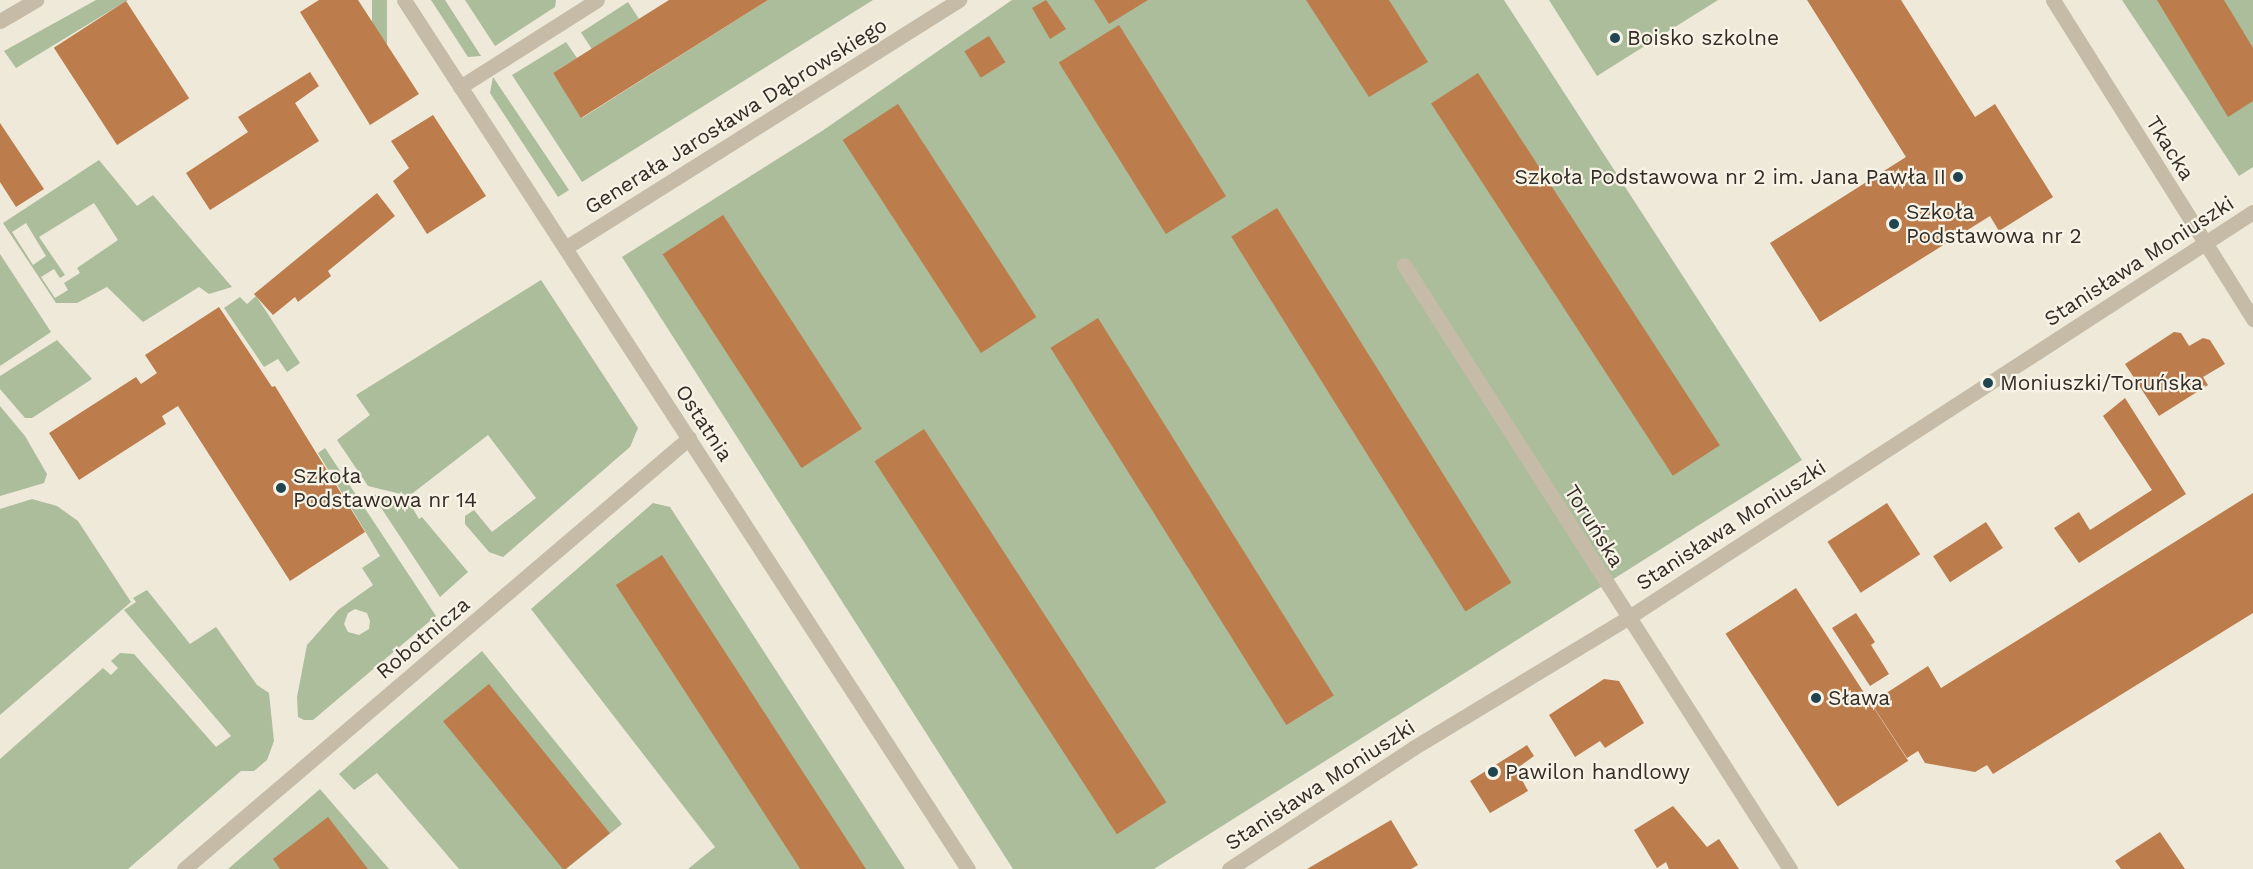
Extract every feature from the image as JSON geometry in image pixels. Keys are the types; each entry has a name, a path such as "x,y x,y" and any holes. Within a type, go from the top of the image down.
{"street":[{"path":"0,21 36,0"},
{"name":"Ostatnia","path":"404,0 968,869"},
{"path":"460,87 597,0"},
{"name":"Generała Jarosława Dąbrowskiego","path":"565,248 959,0"},
{"name":"Tkacka","path":"2053,0 2253,319"},
{"name":"Stanisława Moniuszki","path":"1229,869 1413,748 1629,617 2253,212"},
{"name":"Toruńska","path":"1404,265 1790,869"},
{"name":"Robotnicza","path":"184,869 689,438"}],"green space":[{"path":"96,0 128,0 16,68 4,51"},
{"path":"372,0 387,0 387,103 372,103"},
{"path":"431,0 445,0 481,56 468,57"},
{"path":"465,0 556,0 555,7 495,46"},
{"path":"768,0 873,0 582,182 512,75 566,42 577,58 553,73 582,118"},
{"path":"1012,0 1504,0 1802,460 1154,869 1013,869 622,257 822,131"},
{"name":"Boisko szkolne","path":"1549,0 1718,0 1597,76"},
{"path":"2122,0 2253,0 2253,167 2239,176"},
{"path":"628,2 639,19 592,49 581,32"},
{"path":"493,77 569,190 558,197 490,93"},
{"path":"99,160 137,206 153,195 232,287 209,294 199,287 143,322 107,287 77,303 56,303 3,223","holes":["94,203 118,240 77,268 80,273 64,283 68,290 55,298 41,277 54,269 60,278 65,275 39,237","26,223 46,256 33,265 12,232"]},
{"path":"0,254 51,332 0,366"},
{"path":"541,280 638,428 630,447 503,557 489,552 465,524 465,516 474,510 492,532 536,498 488,435 409,496 368,486 337,440 370,415 356,395"},
{"path":"256,296 300,363 287,372 278,359 264,367 224,308 240,297 247,304"},
{"path":"57,340 92,379 32,418 25,418 0,389 0,376"},
{"path":"0,406 25,436 47,474 44,483 0,496"},
{"path":"325,448 436,616 313,720 304,720 298,717 297,697 307,645 338,610 373,585 362,568 380,556 318,453","holes":["355,609 367,613 370,621 369,629 359,635 348,632 344,624 348,613"]},
{"path":"372,494 409,502 419,519 422,517 468,572 440,597"},
{"path":"32,499 57,506 78,521 131,602 0,715 0,509"},
{"path":"653,503 670,507 905,869 688,869 715,847 531,609"},
{"path":"147,590 190,644 216,627 257,685 269,693 274,741 267,760 254,771 241,771 128,869 0,869 0,759 103,668 111,675 118,668 111,661 120,653 134,654 216,747 231,736 124,610 136,602 133,598"},
{"path":"482,651 622,824 566,869 459,869 377,773 354,790 339,774"},
{"path":"320,789 389,869 228,869"}],"building":[{"path":"319,0 358,0 419,94 370,125 300,12"},
{"path":"669,0 768,0 581,118 553,73"},
{"path":"1046,0 1066,29 1050,39 1032,8"},
{"path":"1094,0 1148,0 1109,24"},
{"path":"1306,0 1389,0 1428,62 1369,97"},
{"name":"Szkoła Podstawowa nr 2 im. Jana Pawła II","path":"1807,0 1901,0 1975,117 1995,104 2053,197 1999,231 1990,216 1820,322 1770,243 1906,157"},
{"path":"2157,0 2224,0 2253,48 2253,101 2228,117"},
{"path":"126,1 189,98 117,145 54,48"},
{"path":"1119,25 1226,196 1166,234 1059,63"},
{"path":"989,36 1005,62 981,78 964,51"},
{"path":"310,72 319,86 295,103 319,141 210,210 186,173 248,132 238,117"},
{"path":"1478,73 1720,445 1673,476 1431,103"},
{"path":"898,104 1036,317 981,353 843,140"},
{"path":"433,115 486,196 427,234 393,181 409,168 391,141"},
{"path":"0,123 44,189 16,207 0,182"},
{"path":"377,193 395,216 328,271 331,276 298,302 295,297 273,315 254,294"},
{"path":"1277,208 1511,583 1465,611 1231,237"},
{"path":"723,215 862,429 801,468 663,254"},
{"path":"219,307 272,387 275,386 365,532 290,581 178,406 162,416 166,424 79,480 49,433 136,377 141,384 157,373 145,355"},
{"path":"1098,318 1334,695 1286,725 1051,348"},
{"path":"2174,332 2181,333 2189,346 2203,338 2210,340 2225,364 2203,377 2208,385 2159,416 2125,364"},
{"path":"2125,398 2186,494 2079,563 2054,528 2079,512 2090,530 2152,490 2103,416"},
{"path":"924,429 1166,802 1117,834 875,461"},
{"path":"2253,493 2253,613 1993,774 1987,765 1975,772 1925,763 1918,751 1907,758 1871,703 1928,666 1941,688"},
{"path":"1887,503 1920,554 1861,593 1827,542"},
{"path":"1986,522 2003,548 1950,582 1933,556"},
{"path":"662,555 866,869 800,869 616,585"},
{"name":"Sława","path":"1796,588 1908,761 1838,807 1726,634"},
{"path":"1856,613 1875,642 1871,645 1889,674 1870,686 1832,628"},
{"path":"1604,679 1619,681 1644,723 1605,748 1600,741 1575,757 1549,715"},
{"path":"489,684 610,833 563,869 443,721"},
{"path":"1527,745 1534,756 1516,769 1528,791 1490,813 1470,781"},
{"path":"1673,806 1707,847 1719,839 1739,869 1669,869 1666,862 1657,868 1634,830"},
{"path":"328,817 368,869 280,869 273,859"},
{"path":"1391,820 1418,865 1411,869 1307,869"},
{"path":"2160,832 2185,869 2121,869 2115,861"}],"place":[{"name":"Boisko szkolne","path":"1615,38"},
{"name":"Szkoła Podstawowa nr 2 im. Jana Pawła II","path":"1958,177"},
{"name":"Szkoła Podstawowa nr 2","path":"1894,224"},
{"name":"Moniuszki/Toruńska","path":"1988,383"},
{"name":"Szkoła Podstawowa nr 14","path":"281,488"},
{"name":"Sława","path":"1816,698"},
{"name":"Pawilon handlowy","path":"1493,772"}]}
